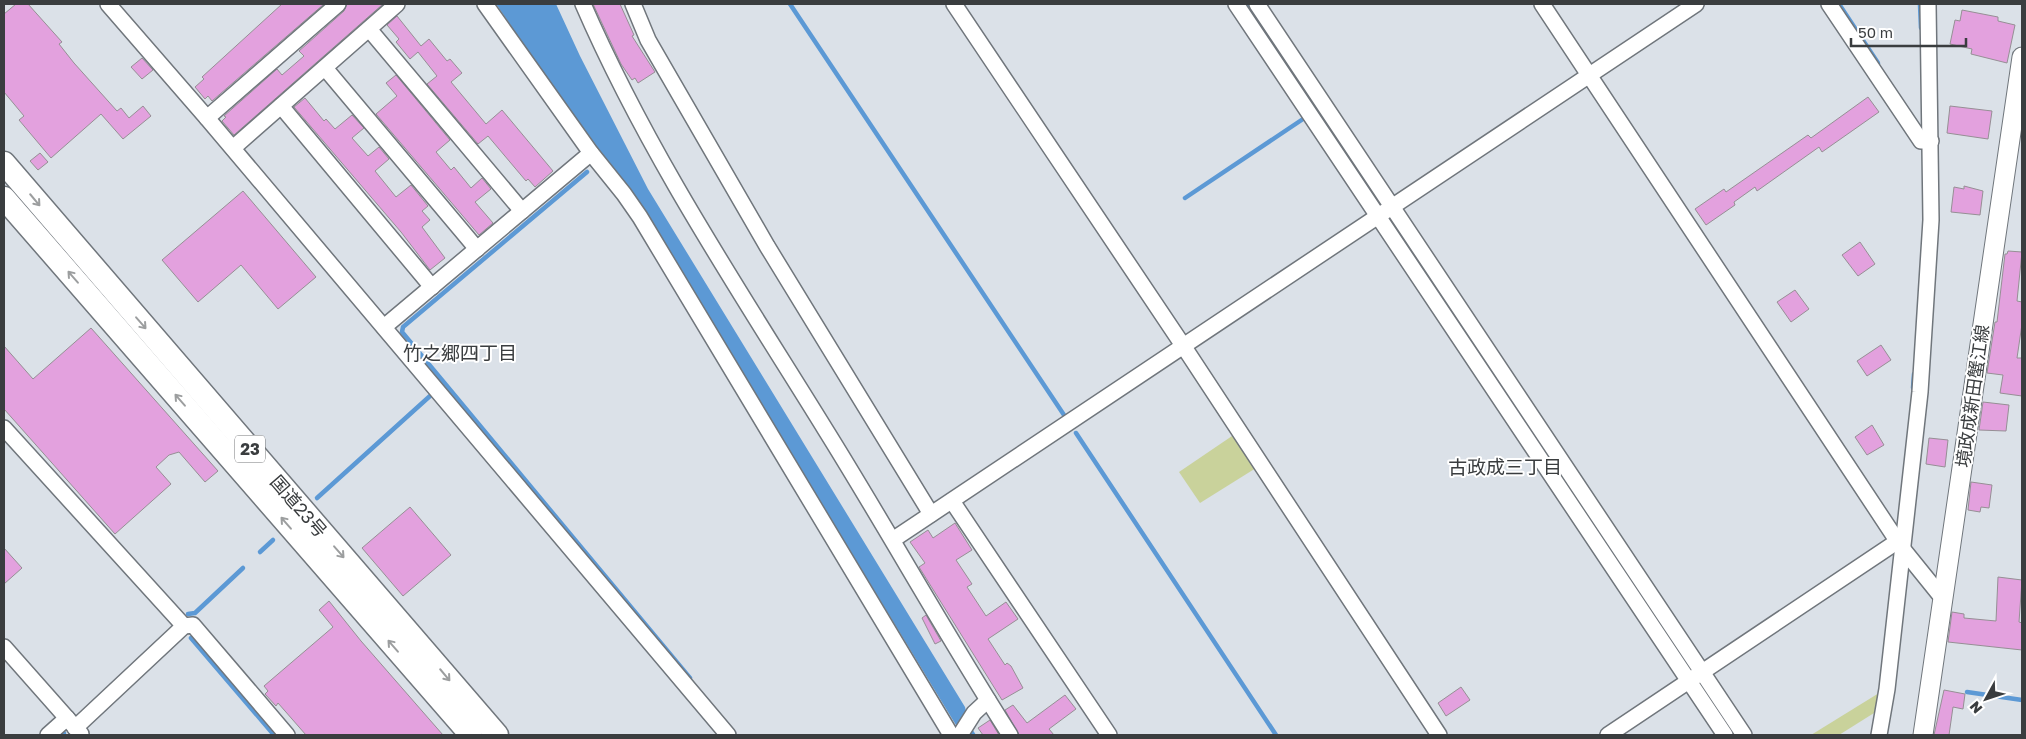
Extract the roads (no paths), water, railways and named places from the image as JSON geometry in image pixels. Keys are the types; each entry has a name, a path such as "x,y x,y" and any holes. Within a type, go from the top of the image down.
{"highway":[{"name":"国道23号","path":"4,163 497,735"},
{"name":"国道23号","path":"4,198 471,735"}],"main road":[{"name":"境政成新田蟹江線","path":"1923,735 2022,56"}],"street":[{"path":"108,4 208,118 728,735"},
{"path":"208,118 338,4"},
{"path":"233,148 397,4"},
{"path":"485,4 591,153 640,217 951,735"},
{"path":"584,4 627,96 675,187 894,539 1010,735"},
{"path":"633,4 648,40 767,246 931,514"},
{"path":"954,4 1184,347 1439,735"},
{"path":"1236,4 1725,735"},
{"path":"1257,4 1744,735"},
{"path":"1542,4 1900,544 1944,600"},
{"path":"894,539 1696,4"},
{"path":"1829,4 1921,141 1931,141"},
{"path":"1879,735 1887,690 1900,544 1920,392 1931,220 1928,4"},
{"path":"369,28 522,212"},
{"path":"324,68 477,249"},
{"path":"281,106 432,287"},
{"path":"384,328 591,153"},
{"path":"4,428 184,626"},
{"path":"952,501 1109,735"},
{"path":"1608,735 1900,544"},
{"path":"48,735 74,727 184,626 193,625 287,735"},
{"path":"4,647 74,727"},
{"path":"960,735 974,713 988,700"}],"water":[{"path":"496,4 556,4 580,56 648,189 965,707 969,724 976,735 962,735 638,202 558,94"}],"waterway":[{"path":"790,4 1064,415"},
{"path":"1247,4 1382,206"},
{"path":"1839,4 1878,63"},
{"path":"1920,5 1921,28"},
{"path":"1185,198 1306,117"},
{"path":"587,172 403,327 402,332 690,678"},
{"path":"1411,249 1691,670"},
{"path":"1913,388 1914,374"},
{"path":"317,498 430,396"},
{"path":"1076,433 1276,735"},
{"path":"260,552 273,540"},
{"path":"188,614 195,613 243,568"},
{"path":"191,638 274,735"},
{"path":"1701,684 1734,735"},
{"path":"1967,692 2022,700"}],"district":[{"name":"竹之郷四丁目","path":"460,352"},
{"name":"古政成三丁目","path":"1505,466"}]}
